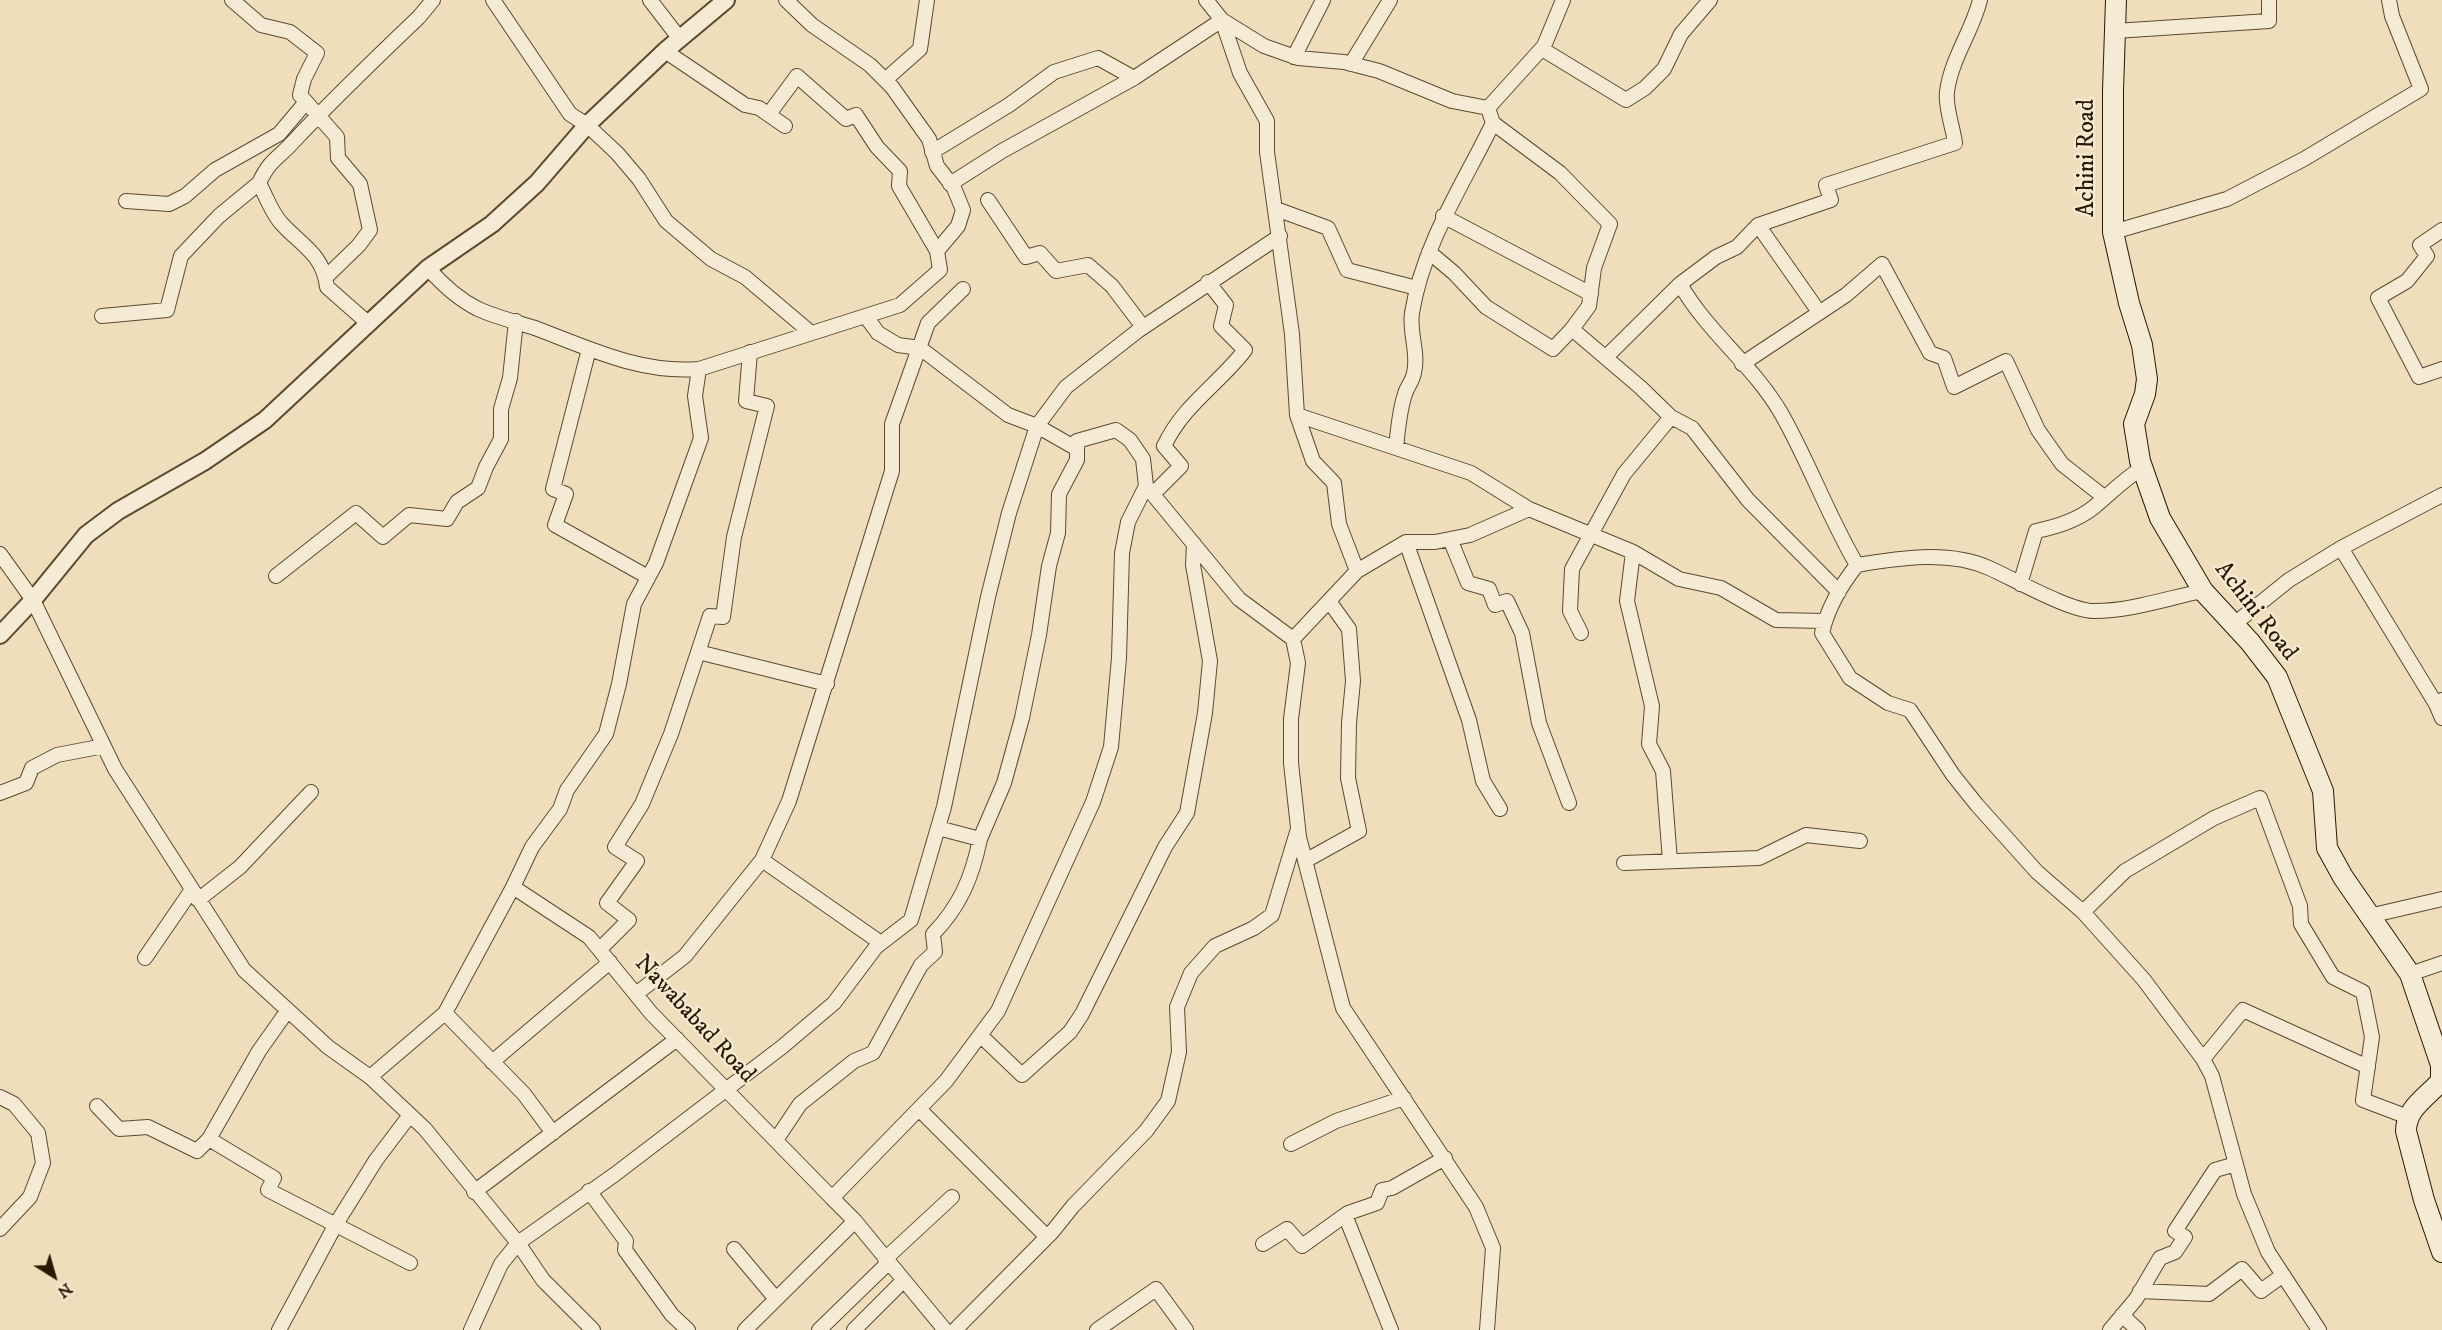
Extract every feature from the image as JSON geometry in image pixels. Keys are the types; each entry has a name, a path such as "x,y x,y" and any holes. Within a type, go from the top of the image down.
{"main road":[{"name":"Achini Road","path":"2116,0 2113,232 2129,303 2142,345 2147,379 2145,394 2134,424 2142,468 2160,518 2203,591 2277,677 2322,791 2327,848 2369,916 2395,948 2410,974 2442,1065 2442,1077 2441,1081 2414,1107 2408,1117"},
{"path":"2408,1117 2406,1131 2413,1160 2442,1252"}],"street":[{"path":"232,0 261,25 290,32 317,53 304,79 300,95 337,137 338,158 360,184 370,230 359,245 326,277"},
{"path":"102,316 167,310 181,256 219,216 260,183 269,163 293,143 316,115 419,17 433,0"},
{"path":"493,0 570,114 587,125 639,179 666,221 711,258 753,283 810,332"},
{"path":"650,0 680,39"},
{"path":"0,635 33,600 86,535 118,511 206,461 265,420 428,268 492,224 537,183 587,125 665,51 726,0"},
{"path":"786,0 812,25 870,65 885,80 929,139 938,166 963,210 958,226 937,250"},
{"path":"885,80 920,49 927,0"},
{"path":"1206,0 1222,20 1264,46 1294,57 1351,64 1379,72 1452,100 1488,108"},
{"path":"1294,57 1323,0"},
{"path":"1351,64 1390,0"},
{"path":"1488,108 1542,49 1563,0"},
{"path":"1542,49 1626,100 1645,88 1664,69 1681,34 1710,0"},
{"path":"1606,357 1680,284 1716,257 1737,247 1758,225 1831,200 1826,185 1955,143 1947,94 1955,60 1976,19 1980,0"},
{"path":"2115,31 2269,21 2269,0"},
{"path":"2113,232 2227,199 2304,159 2421,89 2392,16 2389,0"},
{"path":"950,184 1002,151 1134,78 1222,20"},
{"path":"1222,20 1240,73 1267,121 1267,152 1281,236 1292,334 1297,415 1313,461 1334,483 1339,524 1358,572"},
{"path":"665,51 745,105 759,108 785,126"},
{"path":"932,152 1008,105 1054,72 1098,58 1134,78"},
{"path":"428,268 440,281 477,308 589,349 651,369 673,372 699,369 810,332 867,318 900,305 940,270 937,250 898,186 900,171 877,147 856,115 846,119 797,76 769,114"},
{"path":"126,201 169,204 185,196 215,170 279,134 306,102"},
{"path":"1429,252 1454,273 1486,307 1553,350 1589,306 1594,268 1610,224 1560,173 1493,123 1488,108"},
{"path":"1396,448 1405,393 1414,374 1416,352 1412,316 1417,288 1443,216 1466,178 1493,123"},
{"path":"260,183 281,223 303,241 324,269 327,287 369,324"},
{"path":"988,200 1026,257 1040,253 1056,271 1088,265 1112,286 1143,327"},
{"path":"1276,209 1328,228 1347,270 1417,288"},
{"path":"1443,216 1591,294"},
{"path":"1758,225 1819,312"},
{"path":"2442,230 2420,245 2427,256 2407,281 2378,298 2419,377 2442,369"},
{"path":"471,1330 501,1264 518,1243 614,1175 725,1087 782,1047 834,1004 881,943 911,920 938,828 988,597 1009,513 1037,426 1066,387 1143,327 1281,236"},
{"path":"1742,364 1846,295 1882,264 1930,352 1944,358 1954,387 2006,361 2038,430 2061,464 2104,497"},
{"path":"832,1198 946,1081 998,1011 1093,802 1111,747 1119,658 1122,553 1128,522 1149,490 1181,466 1164,446 1175,423 1194,400 1228,372 1245,350 1221,326 1226,305 1208,282"},
{"path":"1680,284 1693,307 1742,364 1754,373 1781,414 1857,565"},
{"path":"636,994 685,956 762,860 789,801 892,471 892,424 928,323 963,289"},
{"path":"867,318 878,333 898,345 920,348 1008,415 1037,426 1072,446 1077,441 1116,430 1130,440 1143,459 1149,490 1239,599 1293,639 1298,663 1291,718 1291,763 1298,827 1343,1008 1476,1207 1493,1248 1486,1330"},
{"path":"276,576 356,513 383,537 409,515 447,519 457,502 478,488 486,466 501,439 501,409 510,378 516,321"},
{"path":"1572,329 1671,417 1692,428 1748,500 1839,592"},
{"path":"589,349 553,489 566,494 555,525 648,578"},
{"path":"600,950 629,920 607,903 637,861 615,847 642,804 671,734 710,616 723,617 734,537 767,406 746,401 750,352"},
{"path":"370,1077 445,1013 513,887 532,846 560,809 567,790 606,734 619,684 634,604 656,564 701,438 695,396 699,369"},
{"path":"1297,415 1471,473 1529,509 1590,532 1633,552 1678,579 1721,588 1776,620 1825,621"},
{"path":"1581,633 1570,611 1572,569 1590,532 1624,474 1671,417"},
{"path":"776,1140 800,1104 854,1061 873,1053 921,965 934,952 933,934 953,914 975,865 980,839 1004,783 1022,718 1039,635 1048,566 1058,533 1059,495 1077,460 1077,441"},
{"path":"2020,584 2036,531 2058,526 2092,509 2117,484 2142,468"},
{"path":"2233,625 2289,580 2382,524 2442,495"},
{"path":"1293,639 1358,572 1406,542 1450,539 1470,535 1529,509"},
{"path":"1450,539 1468,583 1489,589 1495,605 1507,602 1522,633 1539,723 1569,803"},
{"path":"1406,542 1468,720 1483,781 1500,809"},
{"path":"980,1035 1022,1075 1070,1032 1120,941 1165,847 1187,813 1205,713 1210,661 1193,566 1194,544"},
{"path":"2341,548 2439,702 2442,718"},
{"path":"1633,552 1627,601 1652,706 1649,744 1663,771 1670,861"},
{"path":"0,554 33,600 115,769 194,896 244,970 328,1047 370,1077 425,1129 474,1192 518,1243 543,1280 593,1330"},
{"path":"2203,591 2093,612 2020,584 1987,567 1955,557 1885,560 1857,565 1841,585 1822,633 1850,678 1882,700 1910,710 1953,775 1977,805 2037,872 2083,912 2144,980 2203,1059 2212,1076 2244,1194 2264,1242 2319,1330"},
{"path":"1305,861 1359,831 1348,778 1348,723 1353,681 1349,629 1329,601"},
{"path":"698,651 827,684"},
{"path":"0,793 26,783 32,768 57,755 104,746"},
{"path":"145,958 194,896 240,867 311,792"},
{"path":"2083,912 2125,871 2214,818 2260,798 2300,906 2301,924 2333,977 2363,992 2372,1037 2363,1100 2408,1117"},
{"path":"955,1330 1047,1237 1073,1206 1146,1131 1168,1101 1179,1052 1177,1007 1191,973 1215,946 1254,928 1272,915 1298,827"},
{"path":"938,828 980,839"},
{"path":"1624,862 1759,858 1806,835 1860,841"},
{"path":"762,860 881,943"},
{"name":"Nawababad Road","path":"513,887 589,937 651,1013 855,1221"},
{"path":"2369,916 2442,899"},
{"path":"492,1062 610,962"},
{"path":"2410,974 2442,963"},
{"path":"97,1106 119,1129 148,1127 197,1151 209,1139 259,1051 288,1010"},
{"path":"2203,1059 2243,1010 2368,1067"},
{"path":"445,1013 524,1094 553,1133"},
{"path":"474,1192 677,1039"},
{"path":"0,1097 14,1104 38,1133 43,1163 30,1197 0,1229"},
{"path":"1291,1144 1336,1121 1404,1098"},
{"path":"919,1109 1047,1237"},
{"path":"279,1330 336,1224 376,1160 410,1115"},
{"path":"209,1139 274,1178 268,1190 410,1263"},
{"path":"1263,1244 1287,1229 1302,1246 1346,1215 1377,1203 1382,1190 1392,1188 1445,1158"},
{"path":"2110,1330 2140,1291 2160,1258 2175,1252 2185,1237 2175,1231 2215,1170 2236,1164"},
{"path":"589,1191 626,1241 625,1250 672,1315 688,1330"},
{"path":"819,1330 951,1197"},
{"path":"1346,1215 1391,1330"},
{"path":"745,1330 855,1221 945,1330"},
{"path":"734,1249 776,1299"},
{"path":"2140,1291 2209,1294 2242,1269 2260,1291 2283,1275"},
{"path":"854,1330 903,1281"},
{"path":"1097,1330 1156,1288 1186,1330"},
{"path":"2122,1315 2138,1330"}]}
